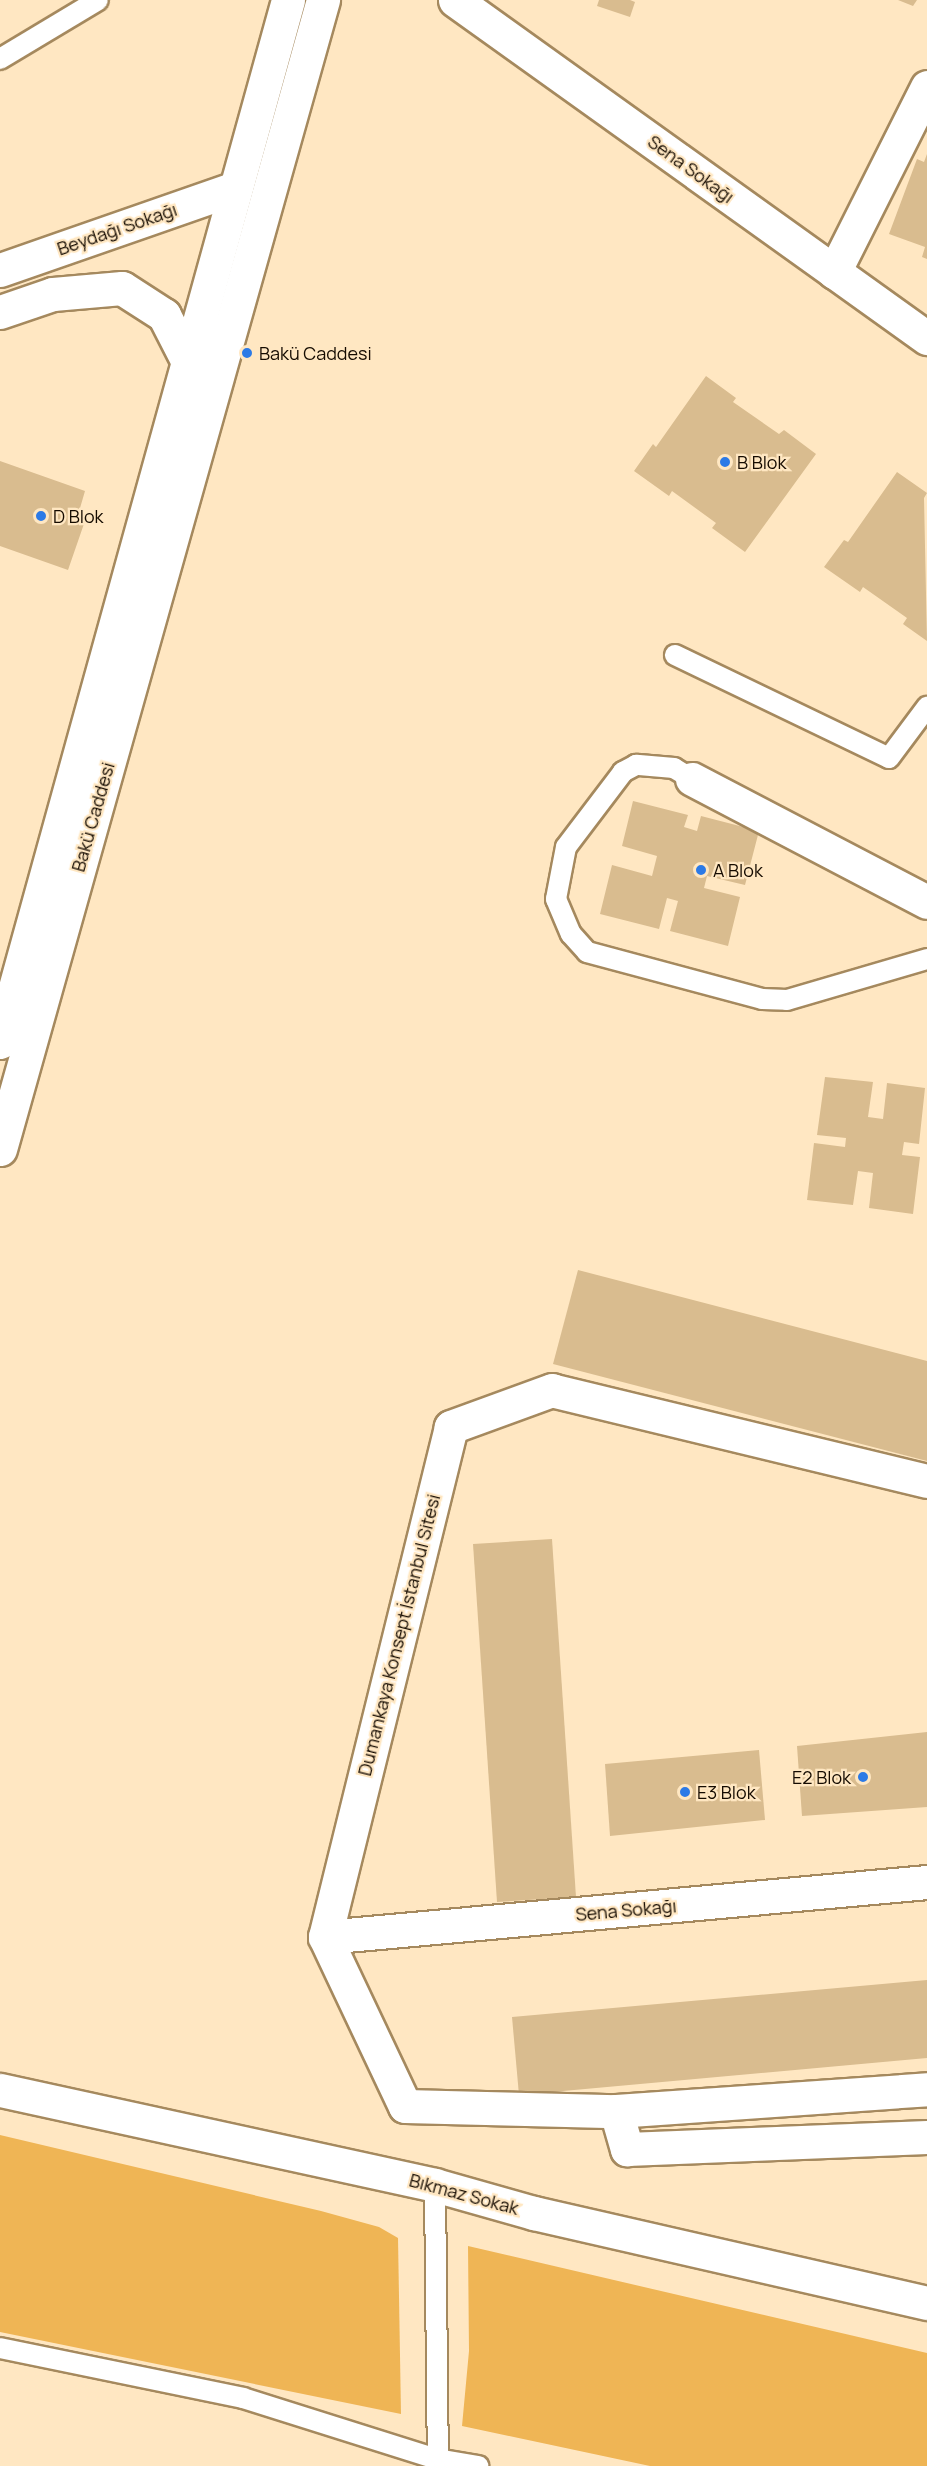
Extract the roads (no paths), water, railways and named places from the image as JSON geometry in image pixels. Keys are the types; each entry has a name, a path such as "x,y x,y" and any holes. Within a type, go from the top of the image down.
{"street":[{"name":"Bakü Caddesi","path":"0,1042 186,358 288,0"},
{"name":"Bakü Caddesi","path":"0,1149 323,0"},
{"name":"Sena Sokağı","path":"454,0 927,338"},
{"path":"834,272 927,87"},
{"name":"Beydağı Sokağı","path":"0,270 235,188"},
{"path":"0,312 52,294 122,288 164,315 186,358"},
{"path":"692,779 927,902"},
{"name":"Dumankaya Konsept İstanbul Sitesi","path":"325,1937 451,1427 552,1390 927,1481"},
{"name":"Sena Sokağı","path":"325,1937 927,1882"},
{"path":"325,1937 405,2106 616,2111 927,2089"},
{"name":"Bıkmaz Sokak","path":"0,2090 435,2186 534,2212 927,2303"},
{"path":"616,2111 627,2149 927,2137"}],"lane":[{"path":"0,59 98,0"},
{"path":"675,655 889,758 927,707"},
{"path":"692,779 674,768 636,765 629,769 566,847 556,899 571,934 586,952 762,999 779,1000 927,959"},
{"path":"435,2186 437,2462"},
{"path":"0,2348 243,2398 437,2462 478,2466"}],"place":[{"name":"Bakü Caddesi","path":"247,353"},
{"name":"B Blok","path":"725,462"},
{"name":"D Blok","path":"41,516"},
{"name":"A Blok","path":"701,870"},
{"name":"E2 Blok","path":"863,1777"},
{"name":"E3 Blok","path":"685,1792"}]}
